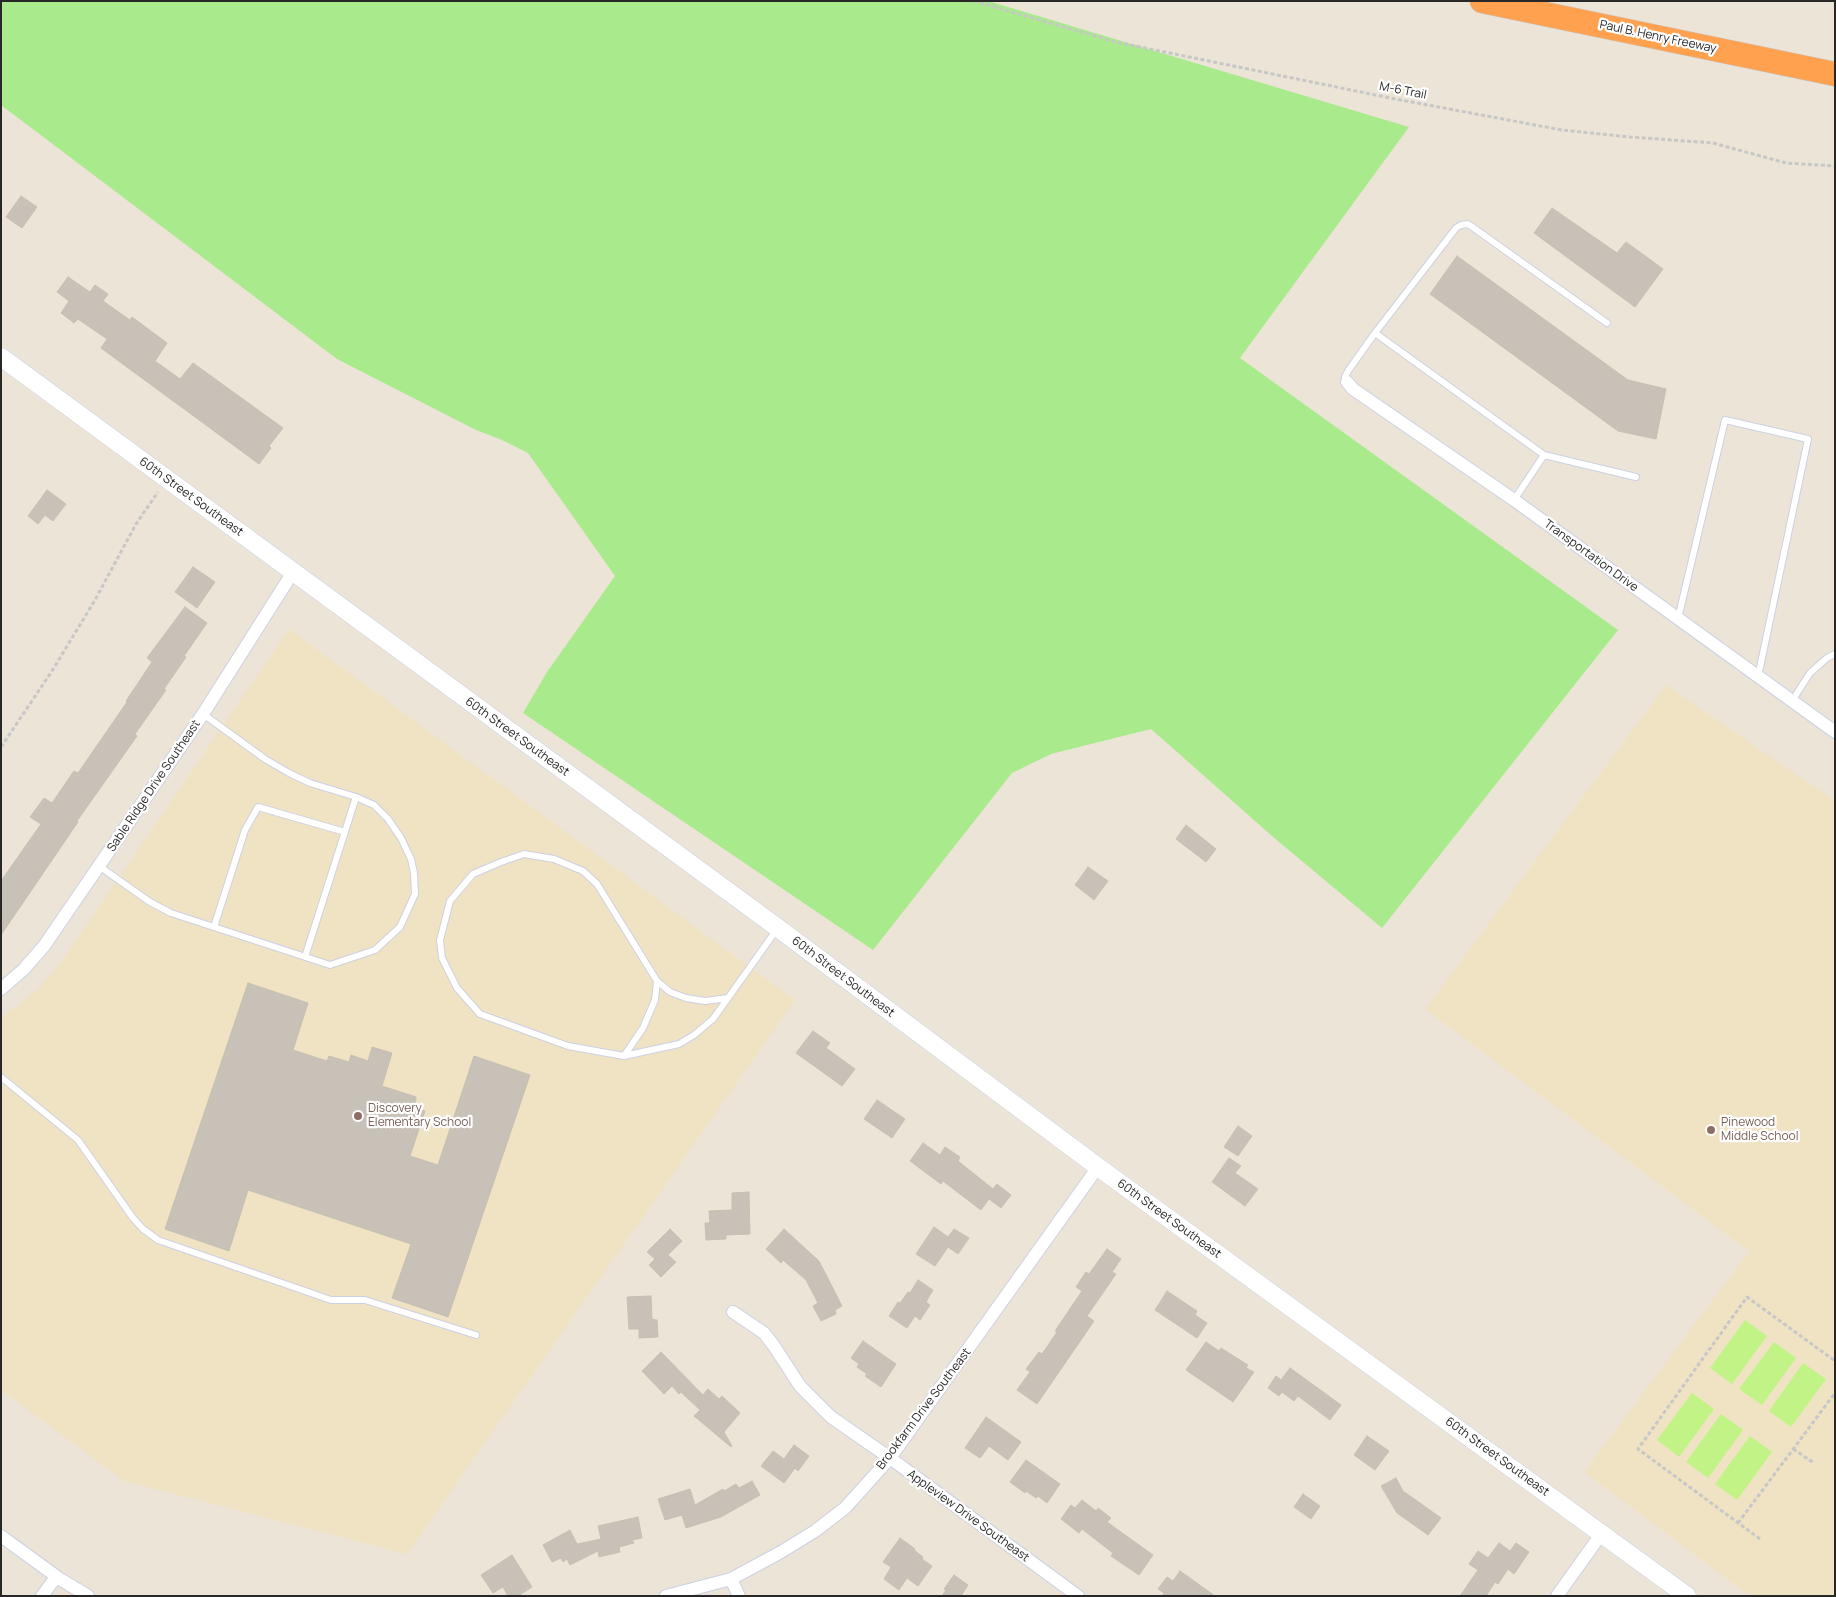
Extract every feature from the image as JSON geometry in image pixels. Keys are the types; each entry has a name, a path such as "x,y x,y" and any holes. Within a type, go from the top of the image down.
{"highway":[{"name":"Paul B. Henry Freeway","path":"1482,1 1835,74"}],"main road":[{"name":"60th Street Southeast","path":"1,357 778,928 1098,1167 1687,1596"}],"street":[{"name":"Transportation Drive","path":"1347,382 1353,389 1514,500 1835,732"},
{"name":"Sable Ridge Drive Southeast","path":"1,989 24,969 44,946 203,714 293,572"},
{"name":"Brookfarm Drive Southeast","path":"666,1596 732,1579 815,1531 845,1508 890,1458 1098,1167"},
{"name":"Appleview Drive Southeast","path":"732,1312 764,1333 800,1386 831,1417 1078,1596"},
{"path":"1557,1596 1602,1533"},
{"path":"1,1536 56,1576 88,1596"},
{"path":"42,1596 56,1576"},
{"path":"732,1579 739,1596"}],"lane":[{"path":"1347,382 1345,377 1375,333 1456,228 1461,225 1471,226 1607,323"},
{"path":"1375,333 1544,456 1636,477"},
{"path":"1678,619 1724,420 1808,439 1758,677"},
{"path":"1514,500 1544,456"},
{"path":"1792,701 1810,673 1827,658 1835,654"},
{"path":"99,866 150,902 171,913 330,965 375,950 400,927 415,894 411,859 401,838 388,819 374,805 310,783 288,773 265,759 203,714"},
{"path":"305,957 356,798"},
{"path":"214,927 245,830 258,807 345,832"},
{"path":"728,998 705,1001 686,998 670,992 657,981 597,884 583,871 554,859 524,854 501,862 473,874 450,901 440,940 442,958 457,988 480,1014 568,1046 624,1056 679,1044 694,1035 713,1019 728,998 778,928"},
{"path":"624,1056 643,1028 655,1000 657,981"},
{"path":"1,1077 78,1140 133,1218 143,1230 158,1240 331,1300 366,1300 476,1335"}],"path":[{"name":"M-6 Trail","path":"974,1 1116,42 1400,100 1562,130 1713,143 1786,163 1835,166"},
{"path":"1,747 8,740 52,671 95,600 136,524 167,479"},
{"path":"1760,1539 1638,1449 1747,1298 1835,1361"},
{"path":"1738,1523 1835,1393"},
{"path":"1794,1449 1814,1463"}],"shaded area":[{"name":"Discovery Elementary School","path":"289,629 795,1000 407,1554 124,1481 1,1390 1,1018 37,990 59,965"},
{"name":"Pinewood Middle School","path":"1666,685 1835,801 1835,1596 1750,1596 1584,1472 1749,1251 1425,1009"}],"green space":[{"path":"1,1 988,1 1409,127 1240,358 1618,630 1382,928 1272,836 1151,729 1051,754 1012,773 873,950 523,713 547,672 615,576 528,453 476,430 337,359 1,105"},
{"path":"1745,1320 1767,1336 1732,1384 1710,1368"},
{"path":"1774,1342 1796,1358 1762,1405 1739,1389"},
{"path":"1803,1363 1826,1379 1791,1427 1769,1411"},
{"path":"1692,1393 1714,1409 1679,1457 1657,1440"},
{"path":"1721,1414 1743,1430 1708,1478 1686,1462"},
{"path":"1750,1436 1772,1452 1737,1500 1715,1484"}],"building":[{"path":"21,196 37,207 22,228 6,217"},
{"path":"1552,208 1617,253 1626,242 1663,269 1635,307 1534,233"},
{"path":"1457,256 1628,380 1666,389 1656,439 1618,431 1430,294"},
{"path":"68,277 90,292 95,285 108,294 103,301 130,320 132,317 167,343 155,361 180,379 193,363 283,428 269,446 271,448 259,464 101,348 107,339 78,319 74,323 61,313 69,301 57,292"},
{"path":"47,490 66,504 53,521 45,515 38,524 28,516"},
{"path":"193,567 215,582 197,608 175,592"},
{"path":"185,607 207,623 184,656 186,657 164,689 166,690 135,734 137,736 77,821 1,935 1,881 41,824 30,817 44,798 52,803 74,771 78,773 152,662 147,658"},
{"path":"1186,825 1216,849 1206,862 1176,839"},
{"path":"1088,867 1108,881 1094,900 1075,885"},
{"name":"Discovery Elementary School","path":"248,983 308,1003 293,1050 327,1061 329,1056 349,1062 351,1055 368,1061 372,1047 392,1053 382,1086 416,1097 415,1108 425,1111 410,1156 438,1165 474,1056 530,1075 448,1317 392,1298 411,1244 248,1190 229,1251 165,1229"},
{"path":"813,1031 830,1043 826,1048 855,1069 842,1086 796,1053"},
{"path":"877,1100 905,1119 892,1138 864,1119"},
{"path":"1238,1126 1252,1136 1238,1156 1224,1147"},
{"path":"923,1143 940,1155 945,1147 960,1157 958,1161 993,1189 997,1184 1011,1195 1001,1208 989,1199 981,1210 943,1181 941,1184 910,1161"},
{"path":"1229,1158 1241,1166 1235,1173 1258,1189 1245,1206 1212,1182"},
{"path":"749,1192 750,1234 726,1235 726,1239 706,1240 705,1223 710,1223 709,1211 732,1210 732,1193"},
{"path":"934,1227 948,1237 954,1229 969,1238 958,1254 948,1247 935,1266 916,1254"},
{"path":"670,1229 682,1241 668,1255 676,1262 661,1277 649,1265 655,1259 647,1252"},
{"path":"784,1229 819,1261 842,1306 835,1310 836,1314 821,1321 813,1306 818,1303 806,1280 783,1260 781,1263 766,1249"},
{"path":"1107,1249 1121,1259 1112,1272 1116,1274 1087,1316 1094,1321 1037,1404 1017,1390 1030,1372 1026,1369 1039,1352 1042,1354 1057,1332 1055,1331 1082,1291 1076,1287 1086,1272 1089,1274"},
{"path":"918,1280 933,1290 926,1302 930,1305 920,1320 915,1316 907,1328 889,1316 898,1302 900,1303 908,1292 910,1293"},
{"path":"1167,1291 1197,1311 1195,1315 1207,1323 1197,1338 1155,1310"},
{"path":"651,1296 652,1319 657,1320 658,1337 639,1338 639,1329 629,1329 627,1297"},
{"path":"863,1341 896,1364 881,1387 865,1376 867,1374 857,1367 859,1364 851,1358"},
{"path":"1206,1342 1219,1351 1221,1348 1248,1365 1246,1368 1254,1372 1233,1402 1186,1370"},
{"path":"661,1352 703,1395 708,1389 719,1399 722,1396 740,1413 724,1432 731,1447 694,1416 700,1410 681,1392 679,1394 672,1386 664,1394 642,1371"},
{"path":"1290,1368 1341,1405 1330,1420 1298,1396 1294,1401 1282,1392 1279,1396 1268,1388 1276,1376 1281,1380"},
{"path":"986,1417 1021,1442 1008,1460 989,1446 980,1458 965,1448"},
{"path":"1367,1436 1389,1451 1375,1470 1354,1455"},
{"path":"794,1445 809,1456 798,1471 795,1468 784,1483 761,1466 773,1451 784,1459"},
{"path":"1026,1460 1060,1484 1047,1503 1038,1496 1036,1498 1026,1491 1025,1493 1010,1482"},
{"path":"1396,1478 1403,1491 1441,1518 1428,1535 1397,1513 1381,1486"},
{"path":"752,1481 760,1495 721,1517 686,1528 682,1515 665,1520 658,1499 690,1489 695,1505 723,1489 724,1491 736,1484 739,1488"},
{"path":"1303,1494 1320,1506 1311,1519 1294,1507"},
{"path":"1082,1500 1096,1511 1098,1508 1111,1518 1107,1522 1153,1555 1139,1575 1111,1556 1113,1553 1082,1529 1079,1533 1061,1519 1071,1505 1075,1508"},
{"path":"638,1517 642,1538 632,1540 634,1543 619,1547 620,1552 599,1557 598,1551 570,1565 567,1559 563,1562 561,1558 552,1562 543,1545 570,1530 577,1544 601,1539 598,1526"},
{"path":"900,1538 915,1549 923,1557 922,1559 932,1566 918,1586 907,1578 899,1590 884,1579 891,1567 883,1562"},
{"path":"1499,1543 1510,1551 1516,1543 1529,1552 1514,1574 1508,1569 1498,1584 1495,1582 1486,1596 1460,1596 1478,1570 1469,1564 1478,1551 1488,1558"},
{"path":"512,1555 532,1587 518,1596 508,1596 503,1587 493,1593 481,1575"},
{"path":"1180,1571 1215,1596 1162,1596 1164,1593 1158,1589 1167,1577 1173,1581"},
{"path":"954,1575 968,1585 961,1596 942,1596 946,1590 944,1589"}],"place":[{"name":"Discovery Elementary School","path":"358,1116"},
{"name":"Pinewood Middle School","path":"1711,1130"}]}
